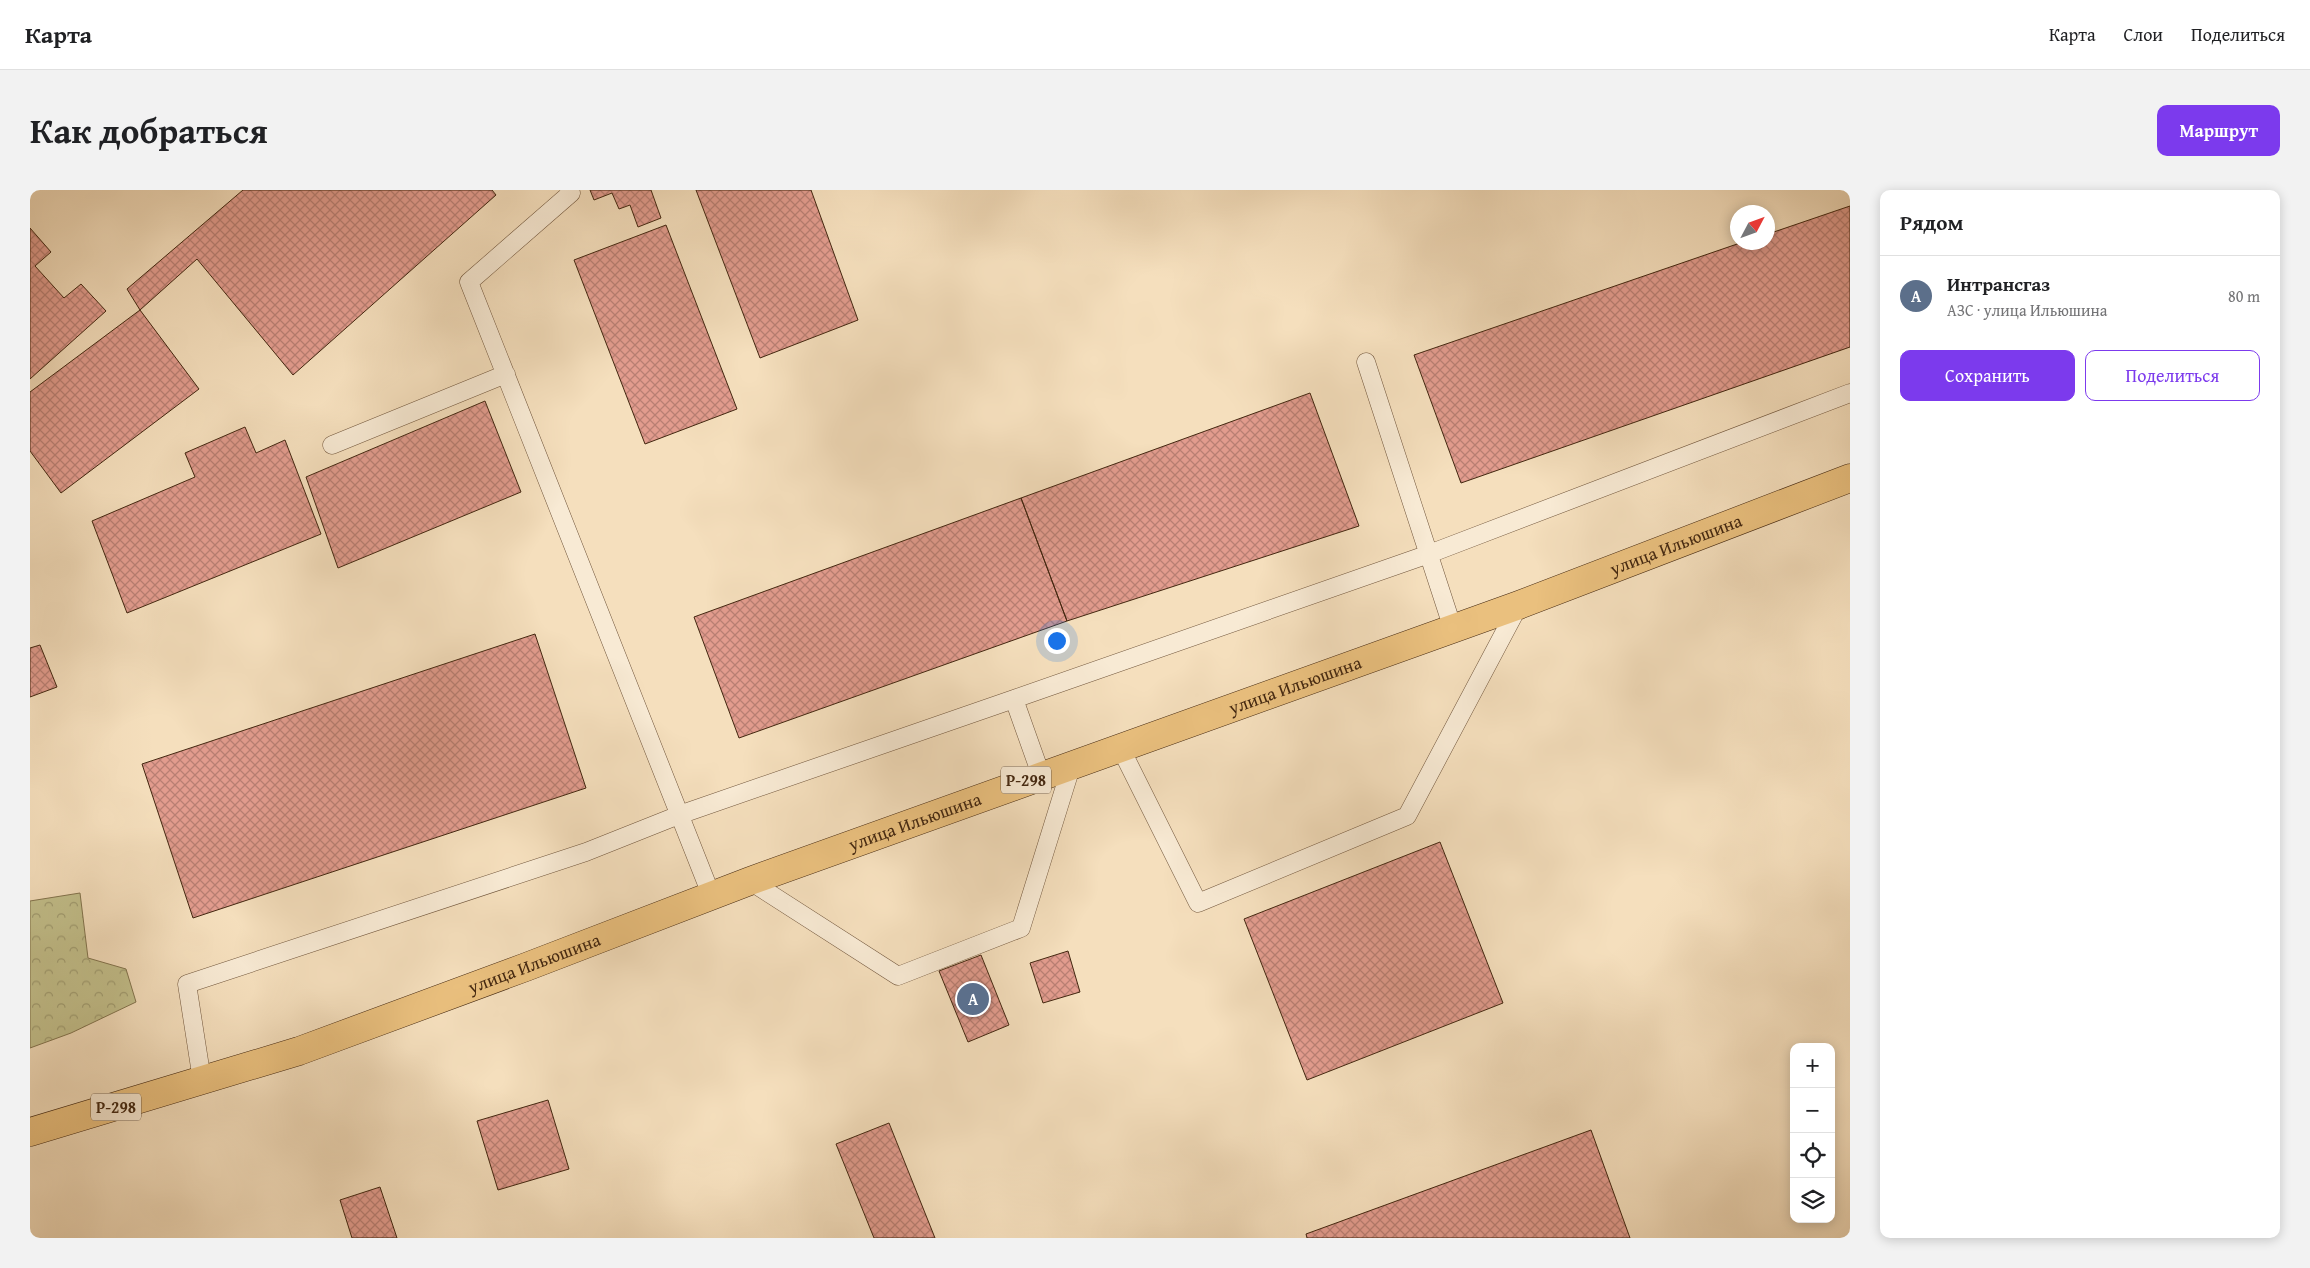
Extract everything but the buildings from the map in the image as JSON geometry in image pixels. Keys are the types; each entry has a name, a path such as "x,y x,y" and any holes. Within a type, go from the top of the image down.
{"highway":[{"name":"улица Ильюшина","path":"30,1132 299,1051 712,897 750,881 1519,605 1850,478"}],"lane":[{"path":"569,190 571,193 469,282 712,897"},
{"path":"1366,362 1453,629"},
{"path":"332,445 506,374"},
{"path":"202,1080 187,984 586,852 679,815 1428,554 1850,393"},
{"path":"1120,747 1198,903 1407,816 1519,605"},
{"path":"1014,699 1041,775"},
{"path":"750,881 898,976 1021,928 1072,764"}],"green space":[{"path":"80,893 88,958 126,969 136,1002 71,1033 30,1048 30,901"}],"place":[{"name":"Интрансгаз","path":"973,999"}]}
